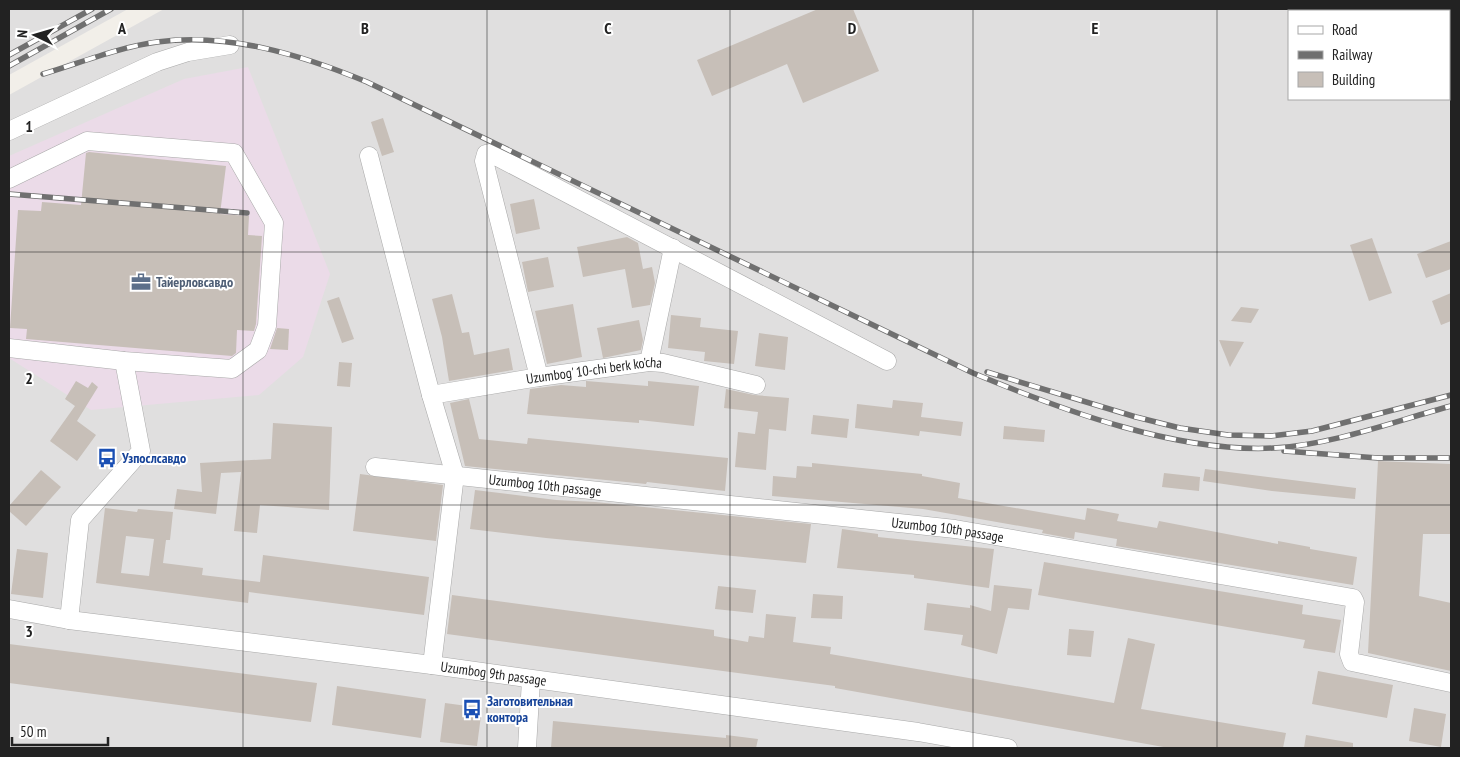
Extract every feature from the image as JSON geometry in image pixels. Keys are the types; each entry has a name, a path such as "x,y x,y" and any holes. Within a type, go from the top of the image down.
{"street":[{"path":"9,131 157,62 188,52 230,45"},
{"path":"9,179 87,141 234,153 274,223 267,326 258,350 232,369 124,361 9,348"},
{"path":"540,377 484,161 486,154 495,154 887,362"},
{"path":"369,156 431,395 455,475 432,664"},
{"path":"649,362 673,248"},
{"path":"69,620 80,520 141,451 124,361"},
{"name":"Uzumbog' 10-chi berk ko'cha","path":"431,395 649,362 662,363 756,386"},
{"name":"Uzumbog 10th passage","path":"375,467 955,529 1353,598 1349,654 1352,662 1451,683"},
{"name":"Uzumbog 9th passage","path":"9,609 69,620 432,664 531,680 918,732 1008,748"},
{"path":"527,748 531,680"}],"shaded area":[{"path":"9,9 128,9 9,75"},
{"path":"164,9 1451,9 1451,748 9,748 9,95"},
{"path":"248,67 330,274 303,357 259,395 91,410 9,358 9,156 184,79"}],"building":[{"path":"818,9 853,9 879,71 803,103 787,64 712,96 697,60"},
{"path":"383,118 394,152 382,156 371,122"},
{"path":"86,153 226,166 220,214 249,216 248,235 262,236 256,324 254,331 237,330 236,353 232,356 26,339 27,329 10,328 18,210 41,211 42,202 81,205"},
{"path":"534,199 540,229 516,234 510,204"},
{"path":"627,237 638,243 643,269 652,267 655,283 650,305 632,308 625,269 583,277 577,247"},
{"path":"1372,238 1392,293 1369,301 1350,245"},
{"path":"1451,241 1451,269 1426,278 1417,254"},
{"path":"548,257 554,287 528,292 522,262"},
{"path":"1451,293 1451,321 1441,325 1432,301"},
{"path":"452,294 462,333 469,332 474,355 509,348 513,370 449,381 442,337 432,299"},
{"path":"339,297 354,339 342,343 327,301"},
{"path":"573,304 582,357 547,364 535,311"},
{"path":"1241,307 1259,309 1251,323 1231,321"},
{"path":"671,315 701,318 700,327 738,331 734,364 704,361 705,352 668,348"},
{"path":"639,320 643,340 641,350 603,358 597,328"},
{"path":"277,328 289,329 288,350 270,349"},
{"path":"759,333 788,337 785,370 755,366"},
{"path":"1219,340 1244,342 1230,367 1226,357"},
{"path":"339,362 352,363 350,387 337,386"},
{"path":"76,381 88,388 92,382 98,387 77,421 96,435 77,461 50,441 75,406 65,399"},
{"path":"586,381 648,386 648,381 699,386 694,426 639,420 639,423 527,414 530,389 561,385 586,387"},
{"path":"726,389 754,395 789,398 786,431 769,429 766,470 735,467 738,432 755,434 758,412 724,408"},
{"path":"469,399 479,439 527,444 528,438 728,458 725,491 465,466 450,403"},
{"path":"893,400 923,403 921,417 963,422 961,436 920,431 919,436 855,428 857,404 892,408"},
{"path":"813,415 849,419 847,438 811,434"},
{"path":"273,423 332,427 329,510 260,505 257,533 234,531 241,472 221,473 216,514 174,509 177,489 202,492 200,463 271,459"},
{"path":"1004,426 1045,430 1044,442 1003,439"},
{"path":"1378,461 1451,464 1451,534 1423,534 1419,596 1451,603 1451,671 1368,653"},
{"path":"812,463 922,474 922,476 960,483 958,498 1085,520 1087,508 1119,514 1117,521 1157,528 1159,521 1278,544 1278,541 1357,557 1353,585 1116,546 1117,539 1075,532 1074,539 1042,533 1043,530 923,509 772,496 773,476 796,478 797,466 812,467"},
{"path":"1205,469 1356,488 1355,499 1272,491 1203,481"},
{"path":"41,470 61,487 26,526 9,511 9,506"},
{"path":"1164,473 1200,477 1199,491 1162,487"},
{"path":"360,474 443,485 436,541 353,531"},
{"path":"475,490 556,500 595,502 811,524 806,563 470,529"},
{"path":"105,508 137,512 138,509 173,512 170,540 166,540 163,563 203,568 202,575 260,582 263,555 429,577 424,615 249,592 248,603 96,583","holes":["126,536 154,539 149,576 121,573"]},
{"path":"842,529 878,534 878,537 994,549 989,588 914,578 914,575 837,568"},
{"path":"17,549 48,553 43,598 11,594"},
{"path":"1044,562 1303,605 1302,614 1341,620 1335,653 1303,648 1305,640 1038,595"},
{"path":"994,585 1032,589 1029,610 1008,608 997,654 961,645 963,635 924,630 927,603 970,608 970,605 991,611"},
{"path":"718,586 756,590 753,613 715,609"},
{"path":"813,594 843,596 842,619 811,618"},
{"path":"452,595 714,630 714,636 748,642 749,636 764,638 766,614 796,617 793,642 831,647 830,654 1114,703 1128,638 1155,644 1141,709 1286,733 1283,748 1169,748 835,688 835,686 447,634"},
{"path":"1069,629 1094,631 1091,657 1067,655"},
{"path":"9,644 317,683 311,722 9,683"},
{"path":"1318,671 1393,685 1387,718 1312,704"},
{"path":"337,686 426,699 421,738 332,725"},
{"path":"445,703 482,708 477,746 440,742"},
{"path":"1414,708 1446,714 1441,747 1409,741"},
{"path":"553,721 726,738 726,735 758,739 756,748 551,748"},
{"path":"1306,735 1353,743 1353,748 1304,748"}],"railway":[{"path":"9,55 92,9"},
{"path":"9,66 111,9"},
{"path":"43,74 143,44 184,40 238,43 264,48 317,63 367,82 973,373 1082,414 1160,436 1199,444 1237,448 1296,446 1363,432 1451,406"},
{"path":"9,194 247,213"},
{"path":"987,372 1136,417 1180,428 1228,435 1271,436 1312,431 1451,395"},
{"path":"1284,451 1378,458 1451,458"}],"place":[{"name":"Тайерловсавдо","path":"141,282"},
{"name":"Узпослсавдо","path":"107,458"},
{"name":"Заготовительная контора","path":"472,709"}]}
